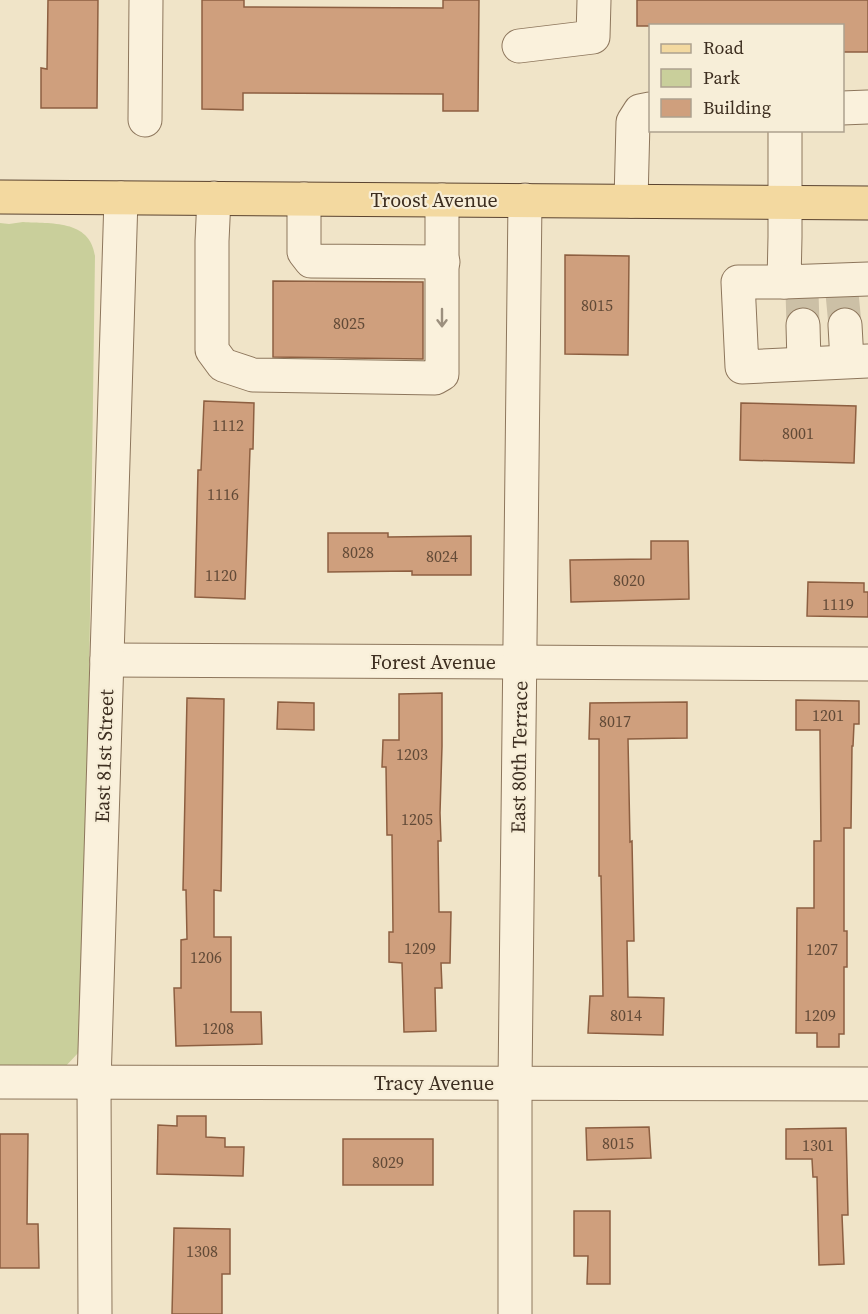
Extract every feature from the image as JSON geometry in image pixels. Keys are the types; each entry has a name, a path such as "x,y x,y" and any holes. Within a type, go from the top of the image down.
{"main road":[{"name":"Troost Avenue","path":"0,197 868,203"}],"street":[{"path":"145,120 146,0"},
{"path":"519,45 593,37 594,0"},
{"path":"844,108 868,107"},
{"path":"631,201 633,122 640,111 649,109"},
{"path":"784,132 785,237 796,285"},
{"name":"East 81st Street","path":"95,1314 93,1083 121,198"},
{"path":"214,198 212,350 223,364 253,375 435,378 442,374 442,200"},
{"path":"304,199 304,252 311,261 442,262"},
{"name":"East 80th Terrace","path":"515,1314 515,1083 525,200"},
{"path":"845,326 857,361 742,367 738,282 796,285 851,284"},
{"path":"803,325 804,363"},
{"name":"Forest Avenue","path":"107,660 868,664"},
{"name":"Tracy Avenue","path":"0,1082 868,1084"}],"green space":[{"path":"0,223 56,224 77,230 85,235 92,244 95,256 84,1042 79,1052 63,1069 0,1069"}],"building":[{"path":"48,0 98,0 97,108 41,108 41,68 47,69"},
{"path":"202,0 244,0 244,7 443,8 443,0 479,0 478,111 443,111 443,94 243,93 243,110 202,109"},
{"path":"637,0 868,0 868,52 844,52 844,24 649,24 649,26 637,26"},
{"path":"565,255 629,256 628,355 565,354"},
{"path":"273,281 423,282 423,359 273,357"},
{"path":"204,401 254,403 253,449 250,449 245,599 195,597 198,470 201,470"},
{"path":"741,403 856,406 854,463 740,460"},
{"path":"328,533 388,533 388,537 471,536 471,575 412,575 412,571 328,572"},
{"path":"651,541 688,541 689,599 571,602 570,560 651,559"},
{"path":"808,582 864,583 864,592 868,592 868,617 807,616"},
{"path":"442,693 441,841 438,841 439,912 451,912 450,963 441,963 442,988 435,988 436,1031 404,1032 402,963 389,962 389,932 393,932 392,835 387,835 386,767 382,767 383,740 399,740 399,694"},
{"path":"187,698 224,699 221,891 214,890 214,937 231,937 231,1012 261,1012 262,1044 176,1046 174,988 181,988 181,940 187,939 186,890 183,890"},
{"path":"796,700 859,701 859,724 854,724 852,746 851,828 844,828 844,931 847,931 847,967 844,967 844,1034 839,1034 839,1047 817,1047 817,1033 796,1033 797,908 814,908 814,841 821,841 820,730 796,730"},
{"path":"278,702 314,703 314,730 277,729"},
{"path":"687,702 687,738 628,739 634,941 627,941 628,997 664,998 663,1035 588,1033 590,996 603,996 601,876 599,876 599,739 589,739 590,703"},
{"path":"177,1116 206,1116 206,1137 225,1138 225,1147 244,1147 243,1176 157,1174 158,1125 177,1126"},
{"path":"649,1127 651,1158 587,1160 586,1128"},
{"path":"846,1128 848,1215 842,1215 844,1264 819,1265 817,1177 813,1177 812,1159 786,1159 786,1129"},
{"path":"0,1134 28,1134 27,1224 38,1224 39,1268 0,1268"},
{"path":"343,1139 433,1139 433,1185 343,1185"},
{"path":"574,1211 610,1211 610,1284 587,1284 588,1256 574,1256"},
{"path":"174,1228 230,1229 230,1274 222,1274 222,1314 172,1314"}],"tunnel":[{"path":"802,292 803,325"},
{"path":"842,293 845,325"}]}
